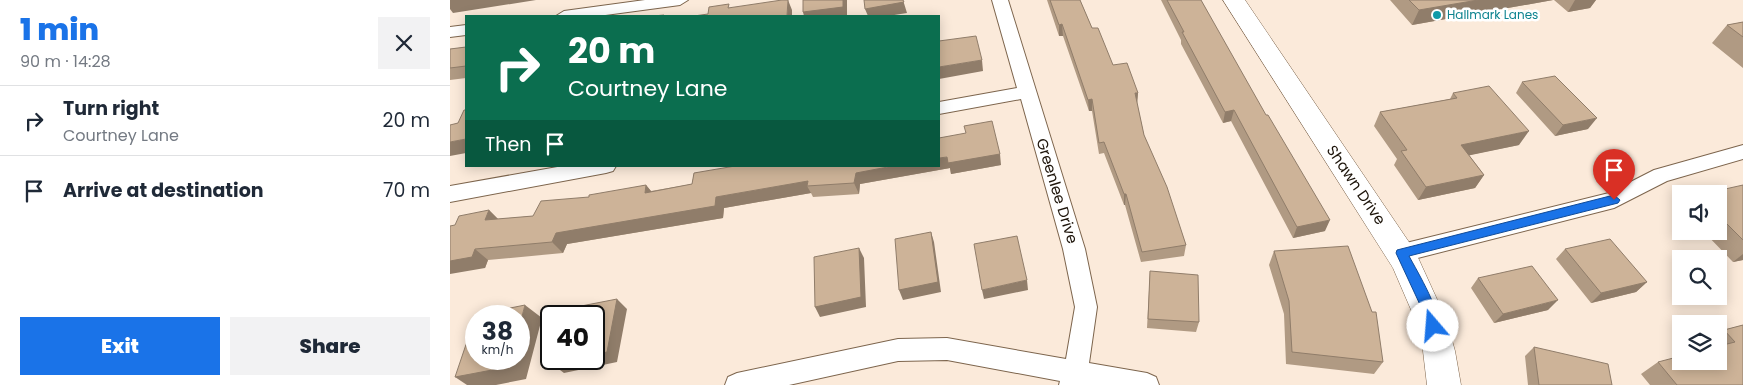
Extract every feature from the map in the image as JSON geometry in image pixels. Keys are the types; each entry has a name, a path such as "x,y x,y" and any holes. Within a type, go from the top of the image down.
{"street":[{"path":"571,15 680,0"},
{"name":"Greenlee Drive","path":"1000,0 1074,249 1086,307 1074,378"},
{"name":"Shawn Drive","path":"1234,0 1402,253 1429,308 1442,361 1444,385"},
{"path":"450,32 465,30"},
{"path":"940,108 1028,92"},
{"path":"1402,253 1614,200 1660,175 1743,152"},
{"path":"450,194 600,167"},
{"path":"738,385 898,350 947,348 1074,378 1147,385"}],"building":[{"path":"788,0 787,15 701,15 708,14 709,7 729,4 728,8"},
{"path":"803,0 843,0 843,7 803,12"},
{"path":"864,0 903,0 904,2 865,9"},
{"path":"1050,0 1080,0 1092,28 1098,28 1113,65 1127,63 1138,93 1135,93 1144,135 1167,187 1186,245 1142,252 1126,194 1124,194 1104,142 1099,143 1092,99 1088,100 1062,24 1059,25"},
{"path":"1167,0 1201,0 1266,115 1268,115 1330,220 1297,227 1234,110 1225,112"},
{"path":"1409,0 1478,0 1419,10"},
{"path":"1743,22 1743,37 1727,25"},
{"path":"976,36 982,60 940,67 940,41"},
{"path":"465,47 465,66 450,68 450,49"},
{"path":"1555,76 1597,118 1563,125 1522,82"},
{"path":"1489,86 1529,131 1461,145 1484,175 1426,187 1401,151 1407,150 1380,112 1457,98 1453,93"},
{"path":"465,110 465,139 450,142 450,125 458,123"},
{"path":"992,121 1000,154 948,163 947,157 940,158 940,138 966,133 964,126"},
{"path":"729,167 888,167 856,173 854,183 807,186 808,181 716,197 715,206 556,233 552,242 475,249 472,257 450,261 450,226 455,225 459,216 489,210 485,220 533,216 541,201 589,197 589,195 646,185 645,193 692,184 694,173"},
{"path":"1743,185 1743,240 1727,224 1727,189"},
{"path":"931,232 938,282 899,290 895,239"},
{"path":"1017,236 1027,280 982,290 974,244"},
{"path":"1610,239 1647,282 1601,293 1565,249"},
{"path":"1348,246 1372,312 1376,312 1383,362 1292,352 1289,301 1274,251"},
{"path":"859,248 861,297 815,307 814,257"},
{"path":"1532,266 1558,300 1503,314 1478,278"},
{"path":"1150,271 1198,275 1199,322 1148,319"},
{"path":"617,299 607,352 605,352 605,305 586,305"},
{"path":"1743,325 1743,385 1677,385 1658,362 1672,358 1672,370 1727,370 1727,344 1735,342 1727,333 1727,329"},
{"path":"465,347 465,370 492,370 455,377"},
{"path":"1534,347 1608,364 1612,385 1539,385"}],"place":[{"name":"Hallmark Lanes","path":"1437,15"}],"route":[{"path":"1433,326 1429,308 1402,253 1614,200"}]}
